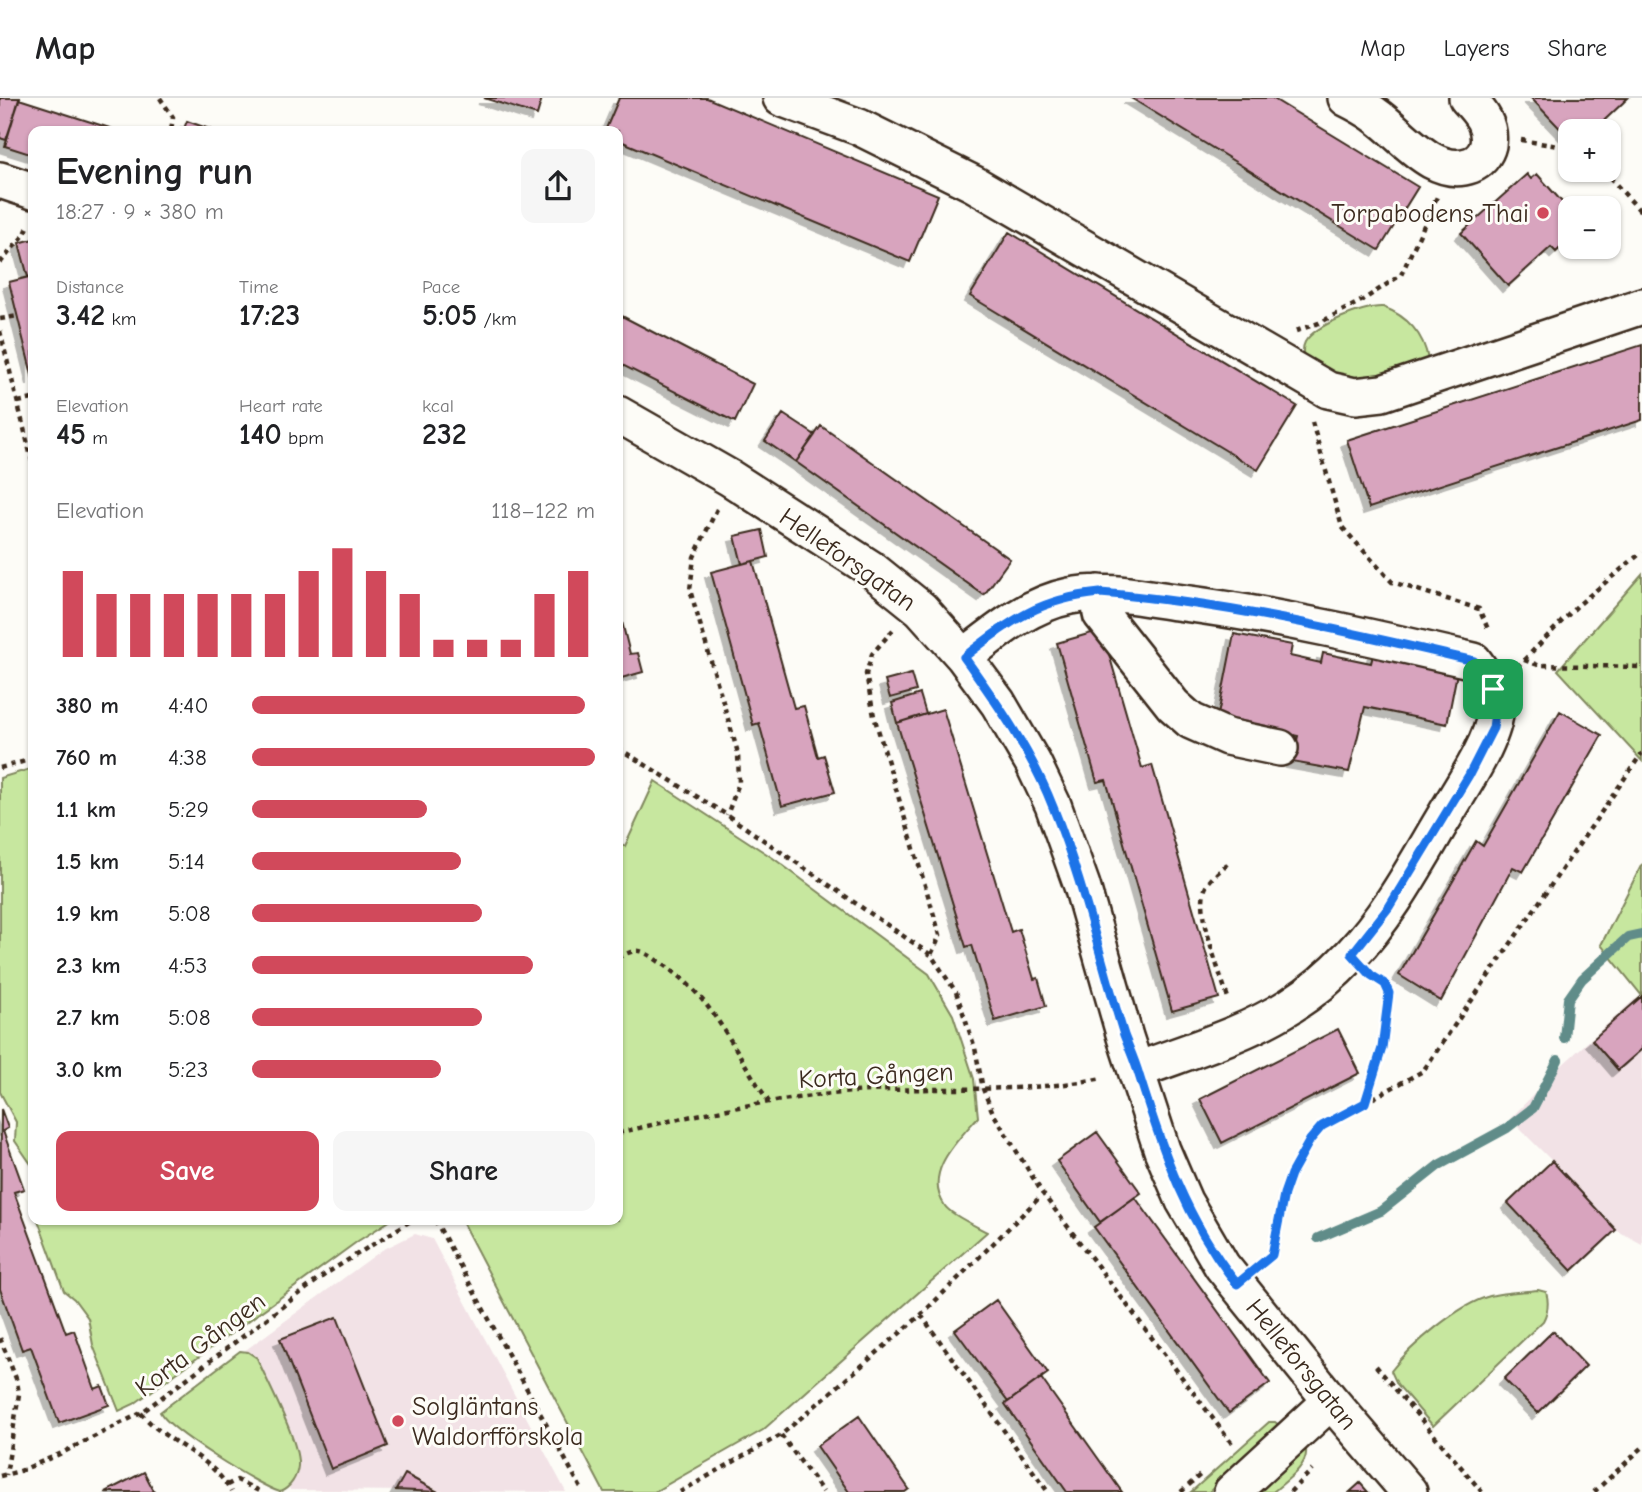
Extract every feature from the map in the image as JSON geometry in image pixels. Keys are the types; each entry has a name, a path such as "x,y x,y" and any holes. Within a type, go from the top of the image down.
{"street":[{"path":"781,98 859,127 974,184 1328,390 1355,396 1382,393 1642,306"},
{"path":"1346,98 1388,107 1416,149 1442,165 1466,167 1476,163 1487,151 1489,136 1488,125 1467,98"},
{"path":"0,180 28,189"},
{"name":"Helleforsgatan","path":"623,417 730,478 870,568 921,609 964,657 998,703 1033,763 1053,805 1082,886 1125,1037 1162,1150 1184,1201 1222,1266 1409,1492"},
{"path":"1100,593 1101,614 1173,705 1191,721 1227,737 1280,748"},
{"path":"964,657 1013,619 1055,600 1100,593 1203,606 1342,630 1474,661 1494,700 1493,728 1469,775 1389,907 1352,954 1289,1007 1232,1034 1138,1070"},
{"path":"1232,1492 1331,1401"}],"path":[{"path":"160,98 173,117 172,126"},
{"path":"1489,136 1558,146"},
{"path":"1614,182 1642,213"},
{"path":"1254,347 1261,340 1319,323 1363,300 1401,275 1437,199 1439,186"},
{"path":"0,264 28,227"},
{"path":"0,319 18,316"},
{"path":"0,331 28,444"},
{"path":"1301,375 1342,527 1392,582 1479,609 1489,631"},
{"path":"18,402 28,400"},
{"path":"721,499 694,557 690,590 740,768 736,796 727,816"},
{"path":"1494,700 1524,660 1577,606 1642,552"},
{"path":"896,627 872,654 866,674 874,716 940,935 931,956"},
{"path":"1524,660 1538,665 1642,667"},
{"path":"623,751 727,816 931,956 956,992 975,1048 983,1089 993,1113 1043,1194 1234,1446"},
{"path":"1237,1284 1272,1255 1284,1194 1291,1174 1310,1140 1322,1126 1423,1071 1433,1060 1642,753"},
{"path":"0,768 28,760"},
{"path":"1227,864 1205,887 1203,906 1208,933 1231,1008"},
{"path":"623,955 637,950 646,954 668,967 694,990 715,1015 769,1102"},
{"path":"1352,954 1371,975 1385,984 1389,993 1382,1048 1365,1103"},
{"name":"Korta Gången","path":"623,1132 682,1117 769,1102 872,1091 1042,1087 1138,1070"},
{"path":"680,1492 781,1435 920,1315 1043,1194"},
{"name":"Korta Gången","path":"3,1476 85,1442 141,1413 327,1273 404,1225"},
{"path":"438,1225 583,1492"},
{"path":"920,1315 1048,1492"},
{"path":"0,1338 17,1381 19,1394 3,1476"},
{"path":"1376,1366 1482,1492"},
{"path":"141,1413 151,1426 206,1460 231,1492"},
{"path":"781,1435 823,1492"},
{"path":"1594,1492 1642,1448"},
{"path":"227,1485 237,1480 261,1492"}],"shaded area":[{"path":"1635,999 1642,1006 1642,1244 1616,1230 1572,1271 1508,1203 1552,1161 1510,1119 1560,1067"},
{"name":"Solgläntans Waldorfförskola","path":"415,1234 432,1239 566,1492 290,1490 243,1352 382,1250"}],"green space":[{"path":"1383,307 1400,315 1413,327 1423,342 1428,360 1426,364 1350,384 1304,359 1305,342 1319,329 1353,313"},
{"path":"1642,574 1642,761 1558,670"},
{"path":"28,770 28,1160 15,1141 16,1122 0,1092 0,778"},
{"path":"655,781 773,858 929,974 953,1015 974,1079 978,1117 945,1158 938,1181 939,1194 945,1206 958,1217 987,1232 763,1430 654,1492 604,1492 464,1225 623,1225 623,845 625,846"},
{"path":"1642,864 1642,996 1601,945"},
{"path":"40,1225 383,1225 134,1404 119,1411 93,1345 88,1318 74,1299 64,1291"},
{"path":"1538,1290 1546,1292 1547,1296 1547,1311 1543,1321 1433,1426 1397,1384 1391,1371 1422,1338 1478,1300"},
{"path":"240,1351 248,1352 257,1358 294,1442 298,1466 295,1478 280,1492 216,1456 180,1431 160,1412"},
{"path":"1269,1422 1279,1425 1276,1430 1209,1492 1191,1492"},
{"path":"1306,1450 1300,1468 1273,1492 1255,1492 1301,1451"}],"building":[{"path":"0,98 20,98 6,140 0,138"},
{"path":"484,98 542,98 537,115"},
{"path":"619,98 707,98 938,195 910,262 623,142 623,126 607,126"},
{"path":"1131,98 1272,98 1418,187 1379,250"},
{"path":"1531,98 1628,98 1606,119 1558,119 1558,126"},
{"path":"19,99 103,126 28,126 28,153 5,146"},
{"path":"187,121 201,126 185,126"},
{"path":"1527,174 1531,179 1537,174 1558,198 1558,250 1556,252 1551,247 1508,286 1461,233"},
{"path":"1009,232 1297,406 1258,470 970,296"},
{"path":"28,240 28,277 19,243"},
{"path":"28,277 28,359 9,282"},
{"path":"623,317 753,384 735,422 623,366"},
{"path":"1642,345 1642,420 1369,508 1347,440"},
{"path":"783,414 815,435 796,462 765,441"},
{"path":"821,426 1010,559 984,595 796,462"},
{"path":"762,530 768,557 742,564 735,536"},
{"path":"753,561 794,708 804,706 818,757 824,755 835,792 782,806 759,723 753,725 711,572"},
{"path":"623,626 630,654 638,653 643,672 623,678"},
{"path":"1102,630 1142,768 1152,765 1219,998 1172,1011 1106,780 1097,782 1057,643"},
{"path":"1234,634 1292,645 1290,656 1321,663 1323,653 1371,663 1374,651 1458,668 1447,724 1365,707 1349,772 1292,762 1298,736 1217,720"},
{"path":"911,674 916,691 890,698 885,681"},
{"path":"920,694 926,714 897,723 892,703"},
{"path":"943,709 1011,932 1019,929 1034,979 1038,978 1046,1006 995,1021 972,945 966,947 897,723"},
{"path":"1560,711 1602,735 1523,872 1513,867 1441,1001 1399,975 1476,841 1483,846"},
{"path":"1642,996 1642,1049 1618,1070 1592,1040"},
{"path":"1338,1029 1360,1073 1222,1143 1200,1099"},
{"path":"1,1109 8,1128 3,1131 24,1189 14,1192 66,1333 74,1330 95,1389 102,1386 109,1405 59,1423 31,1347 22,1350 0,1289"},
{"path":"1097,1132 1141,1193 1100,1222 1057,1161"},
{"path":"1552,1161 1616,1230 1572,1271 1508,1203"},
{"path":"1135,1197 1270,1383 1229,1413 1094,1227"},
{"path":"996,1300 1048,1373 1008,1402 955,1330"},
{"path":"337,1317 388,1446 331,1469 280,1339"},
{"path":"1553,1331 1586,1366 1538,1413 1504,1379"},
{"path":"1041,1378 1122,1492 1067,1492 1005,1404"},
{"path":"859,1416 909,1489 905,1492 849,1492 817,1446"},
{"path":"144,1472 154,1491 105,1492"},
{"path":"405,1474 438,1492 396,1490"},
{"path":"1360,1483 1368,1492 1350,1492"}],"waterway":[{"path":"1564,1038 1568,999 1582,979 1628,937 1642,934"},
{"path":"1318,1238 1381,1211 1439,1165 1507,1128 1533,1108 1558,1060"}],"place":[{"name":"Torpabodens Thai","path":"1543,213"},
{"name":"Solgläntans Waldorfförskola","path":"398,1421"}],"route":[{"path":"1100,593 1203,606 1342,630 1474,661 1493,689 1493,728 1477,760 1389,907 1352,954 1371,975 1385,984 1389,993 1382,1048 1365,1103 1322,1126 1310,1140 1291,1174 1284,1194 1272,1255 1237,1284 1222,1266 1184,1201 1162,1150 1125,1037 1082,886 1053,805 1033,763 998,703 964,657 1013,619 1055,600 1100,593"}]}
